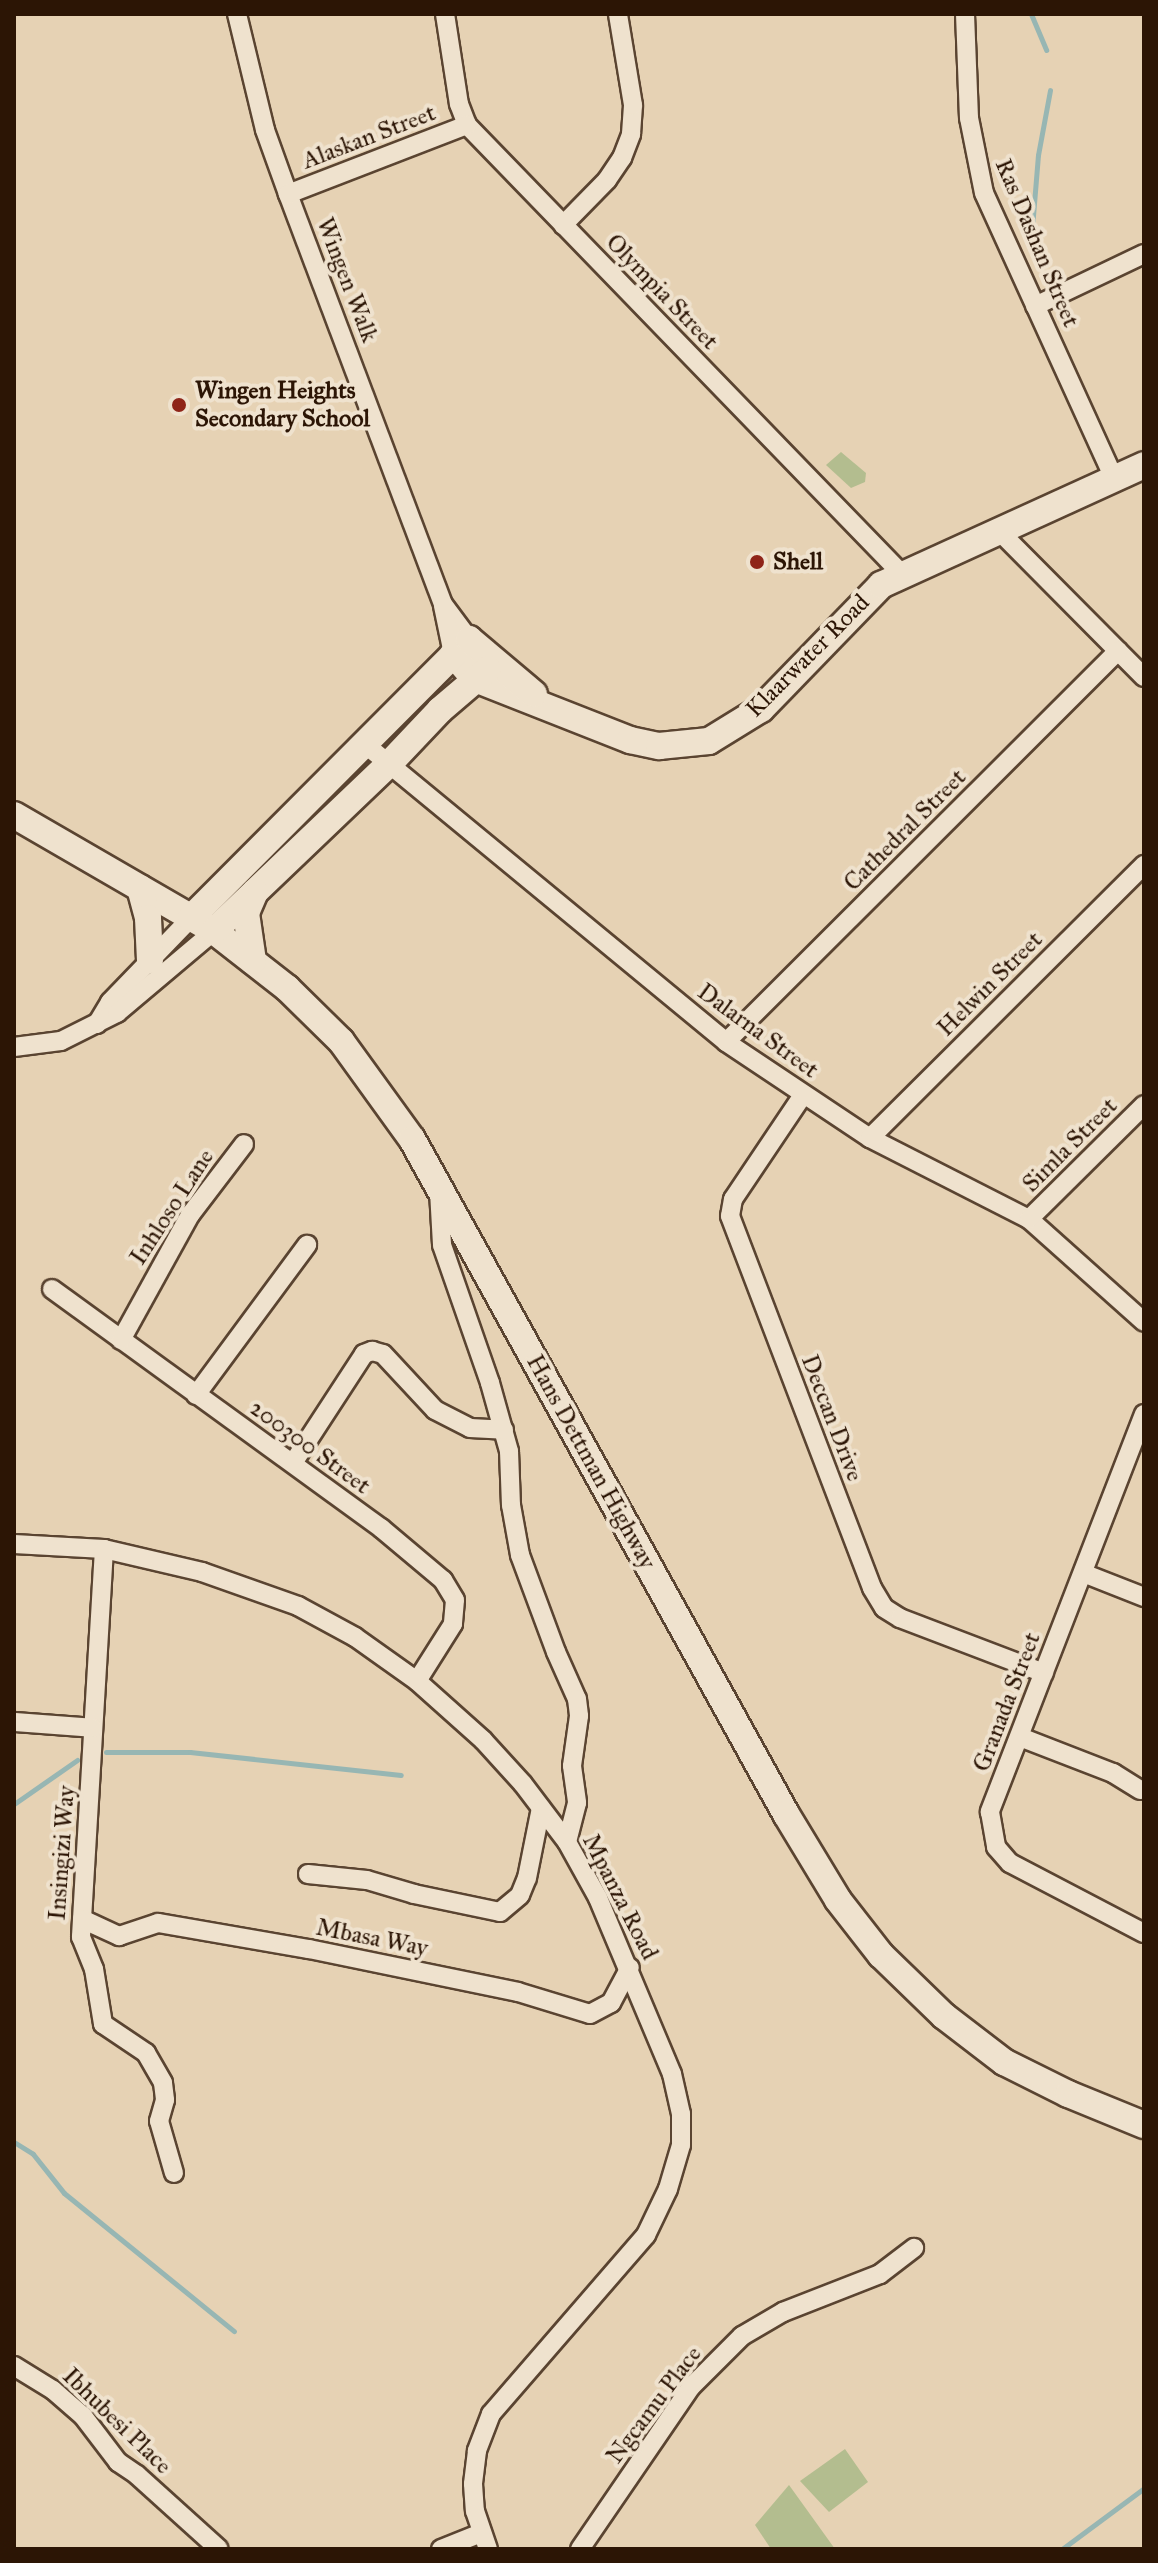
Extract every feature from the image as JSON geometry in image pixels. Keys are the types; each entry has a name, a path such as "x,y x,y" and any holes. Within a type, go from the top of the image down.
{"street":[{"name":"Wingen Walk","path":"237,14 265,130 461,646"},
{"name":"Olympia Street","path":"445,14 459,104 467,125 902,574"},
{"path":"563,225 607,180 622,158 631,134 633,105 618,14"},
{"name":"Ras Dashan Street","path":"965,14 973,149 984,193 1114,478"},
{"name":"Alaskan Street","path":"288,194 467,125"},
{"path":"1035,306 1144,254"},
{"name":"Klaarwater Road","path":"461,646 485,672 521,699 554,707 630,740 659,746 709,741 761,709 867,596 902,574 1144,465"},
{"path":"998,530 1144,677"},
{"path":"14,1047 61,1041 117,1013 461,646"},
{"name":"Cathedral Street","path":"726,1042 1118,651"},
{"path":"97,1024 110,1002 150,960 257,889 485,672"},
{"name":"Dalarna Street","path":"366,745 726,1042 870,1138 1029,1219 1144,1322"},
{"name":"Hans Dettman Highway","path":"14,815 203,924 287,988 341,1041 412,1139 786,1814 838,1900 881,1955 944,2016 1004,2062 1068,2094 1144,2125"},
{"name":"Helwin Street","path":"870,1138 1144,865"},
{"path":"140,888 148,918 150,960"},
{"path":"253,961 246,913 257,889"},
{"name":"Deccan Drive","path":"803,1095 733,1199 730,1216 872,1588 884,1608 900,1618 1044,1673"},
{"name":"Simla Street","path":"1029,1219 1144,1105"},
{"name":"Inhloso Lane","path":"121,1340 190,1215 244,1144"},
{"path":"439,1187 442,1245 504,1430 520,1555 577,1699 579,1716 572,1760 577,1803 567,1842"},
{"path":"196,1395 307,1245"},
{"name":"200300 Street","path":"52,1289 381,1528 443,1580 453,1593 456,1609 453,1624 417,1681"},
{"path":"293,1463 364,1354 372,1351 383,1354 435,1410 470,1428 504,1430"},
{"name":"Granada Street","path":"1144,1414 990,1812 996,1847 1010,1863 1144,1933"},
{"name":"Mpanza Road","path":"14,1544 104,1549 202,1572 298,1606 355,1637 417,1681 483,1740 567,1842 598,1898 672,2074 681,2114 681,2145 668,2189 646,2235 491,2414 477,2451 473,2484 484,2541"},
{"name":"Insingizi Way","path":"104,1549 82,1943 94,1969 101,2020 106,2027 146,2053 163,2083 165,2100 159,2121 174,2173"},
{"path":"1083,1573 1144,1597"},
{"path":"14,1722 93,1728"},
{"path":"1020,1737 1113,1773 1140,1790"},
{"path":"308,1874 367,1880 414,1894 500,1912 520,1895 527,1878 541,1808"},
{"name":"Mbasa Way","path":"82,1919 119,1936 158,1923 309,1949 518,1992 590,2014 611,2003 630,1968"},
{"name":"Ngcamu Place","path":"580,2549 691,2387 723,2353 760,2323 867,2281 914,2248"},
{"name":"Ibhubesi Place","path":"14,2366 53,2390 83,2416 118,2462 219,2549"},
{"path":"449,2548 484,2541"}],"green space":[{"path":"841,452 866,473 865,482 851,488 826,465"},
{"path":"845,2449 868,2482 829,2512 800,2481"},
{"path":"789,2485 835,2549 771,2549 755,2525"}],"waterway":[{"path":"1031,14 1046,50"},
{"path":"1031,240 1038,155 1050,90"},
{"path":"106,1752 190,1752 401,1775"},
{"path":"14,1804 77,1760"},
{"path":"14,2142 33,2154 64,2193 234,2331"},
{"path":"1062,2549 1144,2488"}],"place":[{"name":"Wingen Heights Secondary School","path":"179,405"},
{"name":"Shell","path":"757,562"}]}
